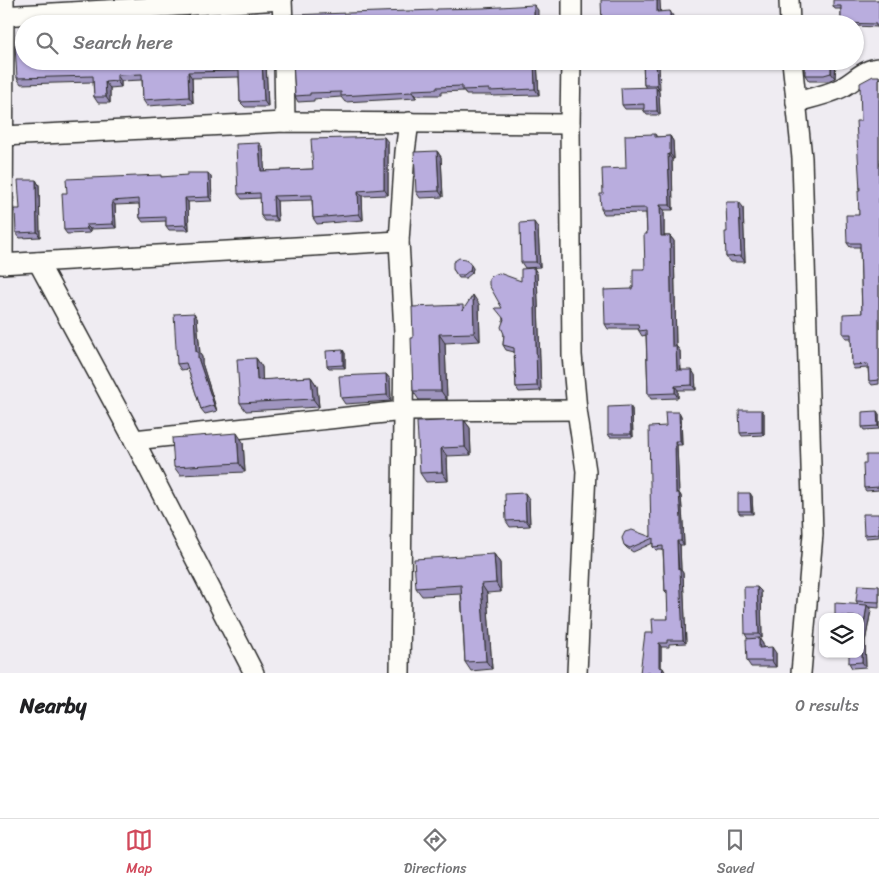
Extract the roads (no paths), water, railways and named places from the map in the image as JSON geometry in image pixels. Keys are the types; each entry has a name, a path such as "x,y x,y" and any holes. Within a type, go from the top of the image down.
{"street":[{"path":"283,15 282,0 2,11 2,264 399,241"},
{"path":"572,0 572,15"},
{"path":"789,0 790,15"},
{"path":"796,102 832,92 844,87 868,70 879,68"},
{"path":"284,70 285,122"},
{"path":"571,70 572,355 577,410 586,471 577,673"},
{"path":"793,70 802,158 813,534 801,673"},
{"path":"3,136 285,122 570,124"},
{"path":"400,673 404,332 399,241 409,122"},
{"path":"38,262 134,440 254,673"},
{"path":"134,440 403,411 577,410"}]}
